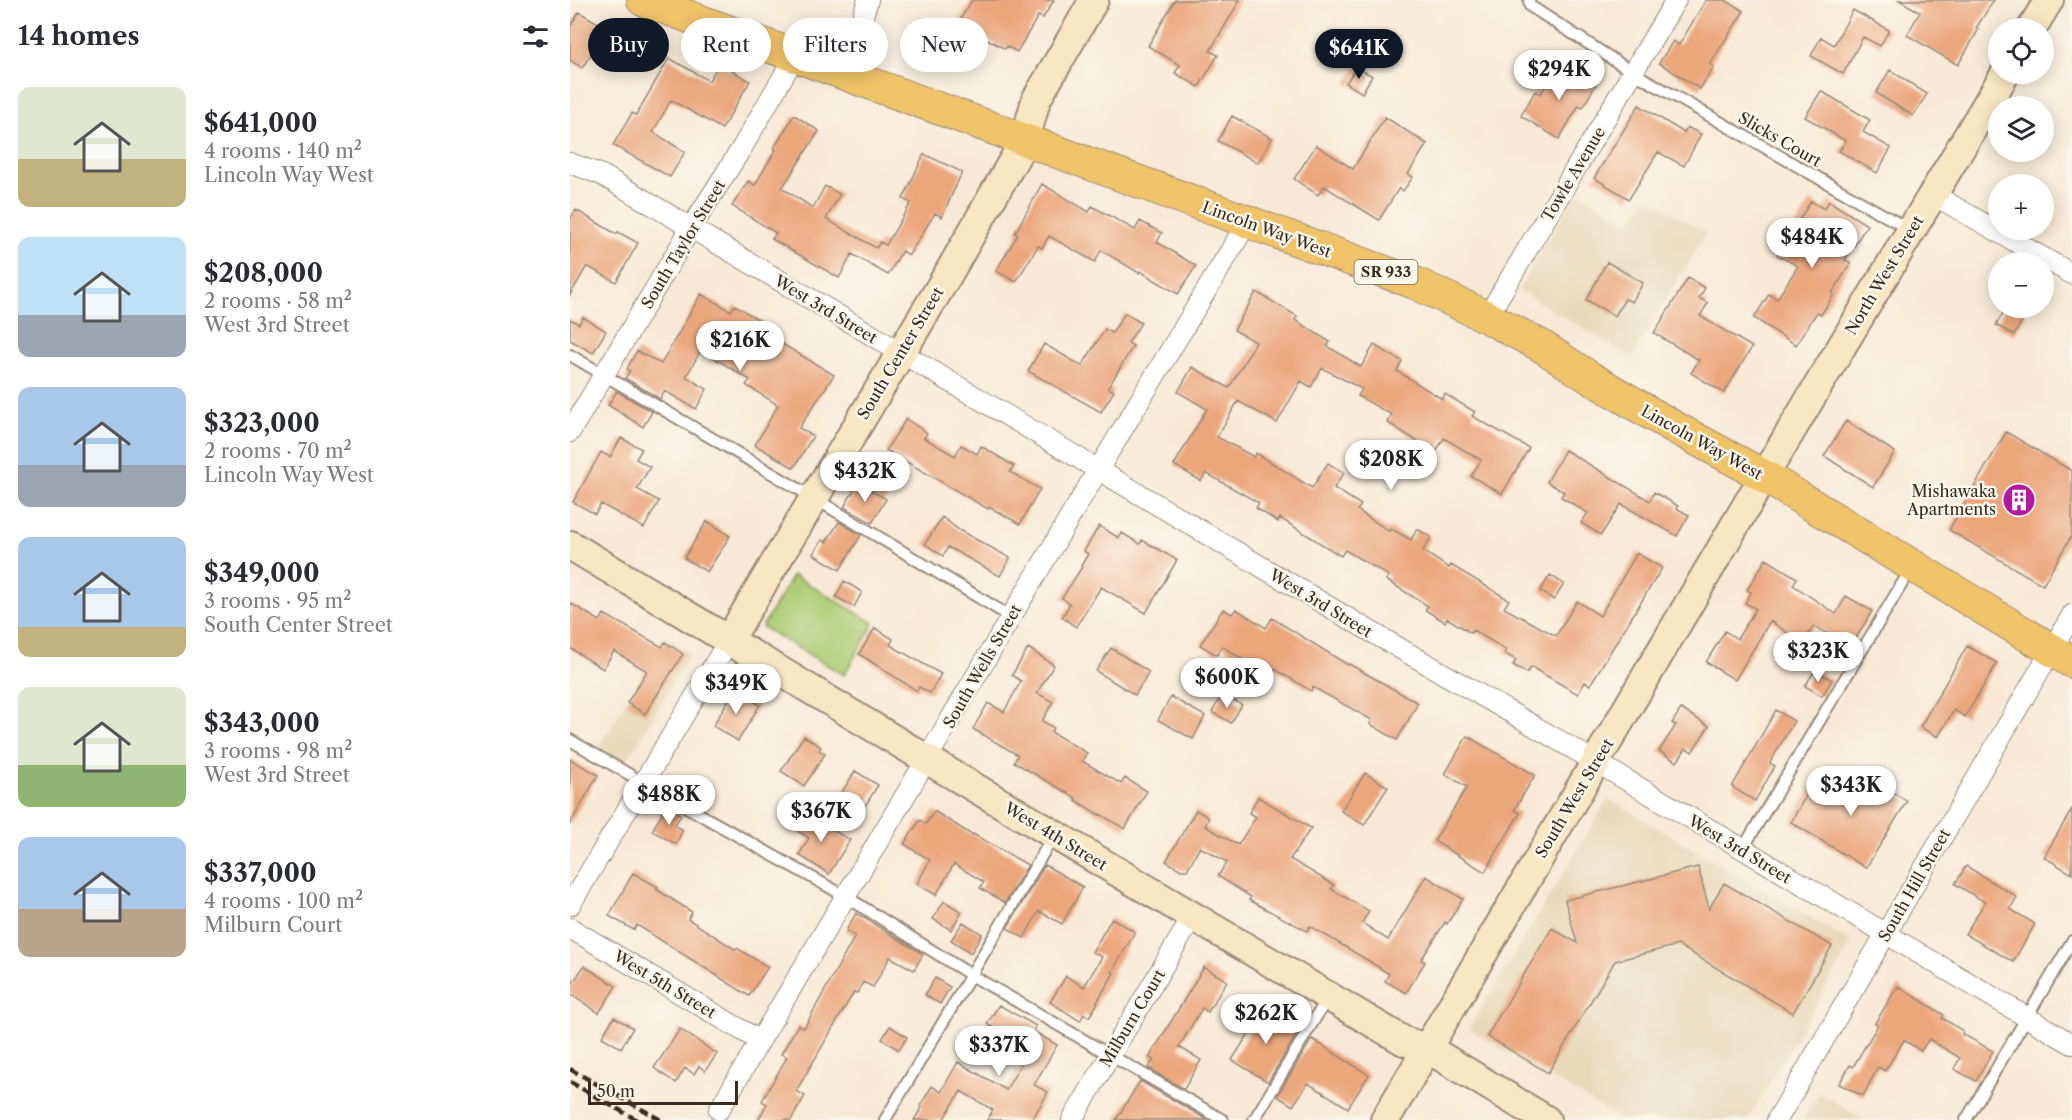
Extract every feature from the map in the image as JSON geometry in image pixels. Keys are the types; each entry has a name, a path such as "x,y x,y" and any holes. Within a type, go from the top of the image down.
{"main road":[{"name":"Lincoln Way West","path":"644,0 783,52"},
{"name":"Lincoln Way West","path":"839,72 1415,283 1487,317 1543,347 1672,426 1764,476 2061,656"}],"street":[{"path":"844,74 868,0"},
{"name":"South Center Street","path":"570,905 901,354 1025,140 1036,100 1094,0"},
{"name":"Towle Avenue","path":"1487,317 1676,0"},
{"path":"2038,18 2049,0"},
{"name":"South Taylor Street","path":"570,432 786,72"},
{"name":"North West Street","path":"1764,476 1998,84"},
{"name":"West 3rd Street","path":"570,163 602,175 901,354 2072,1044"},
{"path":"1932,194 2072,274"},
{"name":"South Wells Street","path":"719,1110 1247,223"},
{"name":"South West Street","path":"1385,1120 1764,476"},
{"name":"West 4th Street","path":"570,545 1404,1041 1427,1048 1546,1120"},
{"name":"South Hill Street","path":"1777,1120 1886,934 2061,656 2072,615"},
{"name":"Milburn Court","path":"1072,1120 1193,916"},
{"name":"West 5th Street","path":"570,928 760,1041"}],"lane":[{"name":"Slicks Court","path":"1529,0 1530,6 1634,73 1910,230"},
{"path":"570,355 1011,617"},
{"path":"1742,850 1912,567"},
{"path":"570,740 845,896 971,975 1222,1120"},
{"path":"885,1120 1054,834"},
{"path":"1966,1120 2072,941"},
{"path":"1254,1120 1328,996"}],"shaded area":[{"path":"1577,192 1630,223 1646,197 1706,233 1632,357 1518,290"},
{"path":"664,637 690,653 625,764 598,748"},
{"path":"1608,799 1852,942 1748,1120 1622,1120 1469,1029"},
{"path":"1819,1093 1865,1120 1803,1120"}],"green space":[{"path":"793,575 874,623 844,675 762,627"}],"building":[{"path":"972,0 1054,0 1043,18 1038,16 1017,52 1007,46 1005,49 988,40 988,18 961,18"},
{"path":"1175,0 1240,0 1210,51 1218,55 1199,87 1175,73 1180,65 1148,46"},
{"path":"1706,0 1725,0 1744,11 1710,64 1714,67 1700,89 1659,63 1673,41 1679,45"},
{"path":"1899,0 1994,0 1976,28 1979,29 1958,65 1907,35 1920,12"},
{"path":"1853,10 1889,30 1880,46 1863,37 1843,74 1811,56 1821,37 1834,45"},
{"path":"579,12 589,18 588,59 582,68 570,60 570,27"},
{"path":"669,58 681,65 681,72 693,72 709,81 714,72 734,72 750,81 722,129 671,100 653,132 685,152 670,177 613,145 632,113 636,115 661,72 669,72"},
{"path":"1559,63 1596,84 1583,107 1579,105 1559,139 1521,116 1535,91 1541,94"},
{"path":"1356,67 1372,76 1362,93 1346,83"},
{"path":"1890,70 1927,94 1913,116 1876,93"},
{"path":"1821,91 1870,120 1863,132 1891,148 1877,173 1839,151 1846,141 1805,117"},
{"path":"1639,105 1684,133 1687,127 1701,134 1684,166 1658,152 1629,199 1594,178"},
{"path":"794,115 819,131 782,188 813,208 825,186 840,194 826,219 876,248 880,242 886,245 911,203 903,199 924,154 962,172 942,217 935,213 909,255 902,251 888,275 852,254 839,278 772,239 776,233 732,206 748,181 755,185"},
{"path":"1232,116 1272,138 1258,163 1218,141"},
{"path":"1385,117 1427,144 1408,174 1413,177 1403,191 1399,188 1379,220 1324,186 1318,195 1294,179 1316,145 1353,169"},
{"path":"1042,184 1089,212 1092,206 1135,230 1140,221 1162,233 1157,242 1196,266 1178,294 1101,250 1095,262 1049,236 1042,248 1038,246 1016,282 996,271 1018,234 1015,233"},
{"path":"1811,201 1824,209 1829,201 1867,225 1845,260 1851,263 1832,293 1834,294 1821,315 1817,312 1796,345 1754,318 1769,294 1777,299 1798,266 1777,255"},
{"path":"576,210 616,234 618,232 638,243 616,282 587,266 570,295 570,219"},
{"path":"1607,262 1643,283 1632,302 1625,299 1615,316 1586,300"},
{"path":"1688,278 1705,288 1699,298 1708,303 1700,316 1752,347 1724,393 1691,373 1699,360 1654,333"},
{"path":"1256,292 1297,316 1295,320 1330,342 1327,346 1361,367 1374,345 1402,361 1397,371 1442,399 1445,394 1475,412 1472,416 1529,448 1502,494 1471,476 1481,460 1444,438 1422,475 1404,464 1417,441 1387,422 1392,415 1358,396 1362,389 1322,368 1311,387 1301,381 1277,423 1238,401 1217,437 1254,457 1256,453 1312,488 1328,463 1344,473 1334,488 1361,505 1357,510 1389,531 1390,528 1411,540 1417,529 1431,537 1423,551 1449,568 1451,565 1509,600 1504,608 1556,636 1577,601 1600,616 1637,553 1662,568 1590,685 1585,682 1578,694 1531,667 1527,673 1513,665 1516,660 1504,653 1506,650 1473,630 1471,633 1447,618 1445,622 1425,610 1428,606 1386,580 1389,576 1345,550 1341,556 1280,518 1278,522 1256,508 1259,503 1206,473 1201,481 1174,465 1207,409 1178,392 1192,367 1229,388 1256,342 1234,330"},
{"path":"701,294 731,311 735,305 762,322 757,329 834,375 799,428 813,436 794,468 755,445 778,405 746,385 750,380 701,350 686,377 707,389 696,409 665,391 660,399 625,378 630,371 627,369 637,351 661,364"},
{"path":"1125,313 1141,323 1128,343 1133,346 1108,388 1114,391 1101,412 1028,371 1044,344 1082,366 1105,329 1112,333"},
{"path":"583,317 606,331 593,353 570,340 570,319 579,324"},
{"path":"2000,318 2024,318 2014,335 1996,325"},
{"path":"617,391 652,412 643,427 608,405"},
{"path":"906,419 927,433 924,438 955,456 961,445 977,454 981,446 1014,466 1010,472 1040,489 1020,524 989,507 988,509 886,450"},
{"path":"1846,421 1895,452 1873,487 1824,456"},
{"name":"Mishawaka Apartments","path":"2006,432 2072,471 2072,535 2043,585 1949,530"},
{"path":"621,438 642,449 636,459 650,467 637,489 659,501 644,528 601,504 595,514 573,502 601,452 610,457"},
{"path":"1565,450 1650,501 1654,492 1678,506 1676,508 1689,515 1677,536 1621,504 1601,535 1581,523 1588,513 1561,497 1564,492 1547,482"},
{"path":"858,483 886,499 872,523 844,507"},
{"path":"942,517 959,530 1010,558 1000,576 948,547 943,556 925,544"},
{"path":"707,521 730,536 707,572 684,558"},
{"path":"839,522 861,535 840,570 813,554 822,540 826,542"},
{"path":"1099,526 1119,538 1122,533 1140,544 1142,540 1177,560 1146,613 1101,587 1076,627 1062,617 1070,604 1062,598 1082,567 1088,554 1084,551"},
{"path":"1766,559 1797,578 1793,585 1836,614 1846,596 1872,611 1855,640 1846,635 1842,642 1814,626 1803,643 1770,621 1735,680 1706,662 1725,631 1737,639 1756,609 1745,603 1751,592 1747,590"},
{"path":"1550,575 1564,584 1554,600 1540,591"},
{"path":"844,581 862,592 854,607 836,597"},
{"path":"570,603 600,621 604,614 662,647 665,642 683,654 645,714 627,703 647,671 614,651 603,669 570,648"},
{"path":"1223,609 1232,614 1236,609 1266,628 1272,618 1348,665 1418,703 1397,740 1370,724 1372,720 1313,687 1311,691 1275,669 1270,677 1222,646 1217,655 1200,645"},
{"path":"875,628 893,639 890,645 941,674 930,693 919,687 917,691 859,654"},
{"path":"1967,646 1997,663 1965,717 1954,710 1938,737 1920,727"},
{"path":"1028,648 1054,665 1037,693 1053,702 1042,721 1054,728 1051,732 1087,753 1082,761 1121,784 1125,778 1147,791 1125,829 1014,762 1018,755 973,729 988,703 1004,712 1021,681 1012,675"},
{"path":"1111,648 1149,672 1135,695 1096,671"},
{"path":"1815,670 1832,680 1822,696 1805,686"},
{"path":"735,689 760,705 738,741 713,726"},
{"path":"1223,694 1242,705 1231,723 1212,712"},
{"path":"1171,697 1205,716 1193,739 1158,720"},
{"path":"1681,709 1709,726 1692,752 1686,748 1677,762 1659,751 1676,725 1672,723"},
{"path":"1776,710 1794,721 1770,763 1775,766 1755,801 1732,787"},
{"path":"804,736 821,747 819,750 825,754 804,786 781,771"},
{"path":"1467,736 1535,775 1514,810 1520,813 1485,872 1434,841 1467,787 1445,774"},
{"path":"570,759 598,775 570,824"},
{"path":"855,771 878,785 862,811 839,797"},
{"path":"1841,772 1866,786 1870,779 1907,801 1866,868 1791,822 1811,787 1827,796"},
{"path":"1365,773 1388,787 1364,825 1341,811"},
{"path":"1258,797 1311,828 1290,859 1334,885 1331,889 1369,911 1362,923 1388,940 1426,876 1463,899 1421,960 1425,962 1406,993 1385,981 1389,974 1310,926 1307,931 1249,900 1251,897 1218,876 1227,862 1200,847 1187,870 1181,870 1166,861 1196,810 1209,818 1205,826 1238,845 1256,817 1249,813"},
{"path":"666,806 681,815 675,825 683,830 676,844 652,831"},
{"path":"2072,809 2072,874 2044,857"},
{"path":"807,811 821,819 819,822 850,840 829,874 799,855 809,838 796,830"},
{"path":"934,811 972,835 1028,865 1005,903 980,888 984,882 954,864 936,895 917,884 930,860 904,844 920,820 926,824"},
{"path":"1045,865 1083,887 1062,924 1039,911 1024,938 1007,928"},
{"path":"1966,866 2017,897 2010,909 2035,924 2013,962 1965,934 1985,902 1955,884"},
{"path":"1698,867 1709,909 1724,883 1832,946 1793,1013 1678,945 1615,961 1548,1073 1487,1036 1552,928 1577,943 1565,900"},
{"path":"633,873 658,887 656,889 692,912 688,919 736,950 737,948 768,967 749,996 637,925 634,930 609,916"},
{"path":"944,901 962,912 951,930 933,919"},
{"path":"856,913 923,954 914,970 890,957 873,987 863,982 857,993 854,992 796,1091 805,1096 791,1120 758,1120 767,1104 762,1101 787,1057 781,1054 798,1025 804,1028 855,936 846,931"},
{"path":"1112,918 1135,932 1112,972 1114,973 1098,1003 1089,1017 1084,1014 1080,1021 1050,1002 1066,976 1084,987 1102,957 1092,952"},
{"path":"963,922 982,934 971,953 951,940"},
{"path":"584,966 616,986 599,1013 570,994 570,987"},
{"path":"1204,967 1227,981 1208,1012 1202,1008 1179,1047 1201,1060 1184,1089 1148,1068 1154,1060 1149,1058"},
{"path":"935,978 950,987 940,1004 925,995"},
{"path":"1898,986 1944,1015 1942,1018 1963,1031 1962,1034 1993,1051 1976,1081 1954,1069 1960,1058 1929,1039 1921,1051 1904,1040 1885,1071 1878,1067 1863,1096 1839,1084 1850,1065 1853,1067 1878,1025 1875,1023"},
{"path":"999,1005 1036,1026 1033,1031 1057,1045 1034,1085 1048,1092 1032,1120 987,1120 993,1110 961,1091 943,1120 914,1120 932,1086 941,1092 958,1062 1006,1090 1026,1055 1008,1044 1011,1039 987,1024"},
{"path":"1265,1008 1299,1031 1268,1082 1232,1060"},
{"path":"614,1017 633,1028 621,1048 602,1037"},
{"path":"890,1026 907,1037 899,1050 882,1039"},
{"path":"680,1029 717,1054 705,1071 699,1066 694,1074 685,1068 676,1083 654,1068"},
{"path":"1312,1039 1369,1075 1348,1108 1308,1083 1293,1106 1277,1096"},
{"path":"1140,1081 1208,1120 1116,1120"}],"railway":[{"path":"570,1069 661,1120"},
{"path":"570,1082 637,1120"}],"place":[{"name":"Mishawaka Apartments","path":"2019,500"}]}
